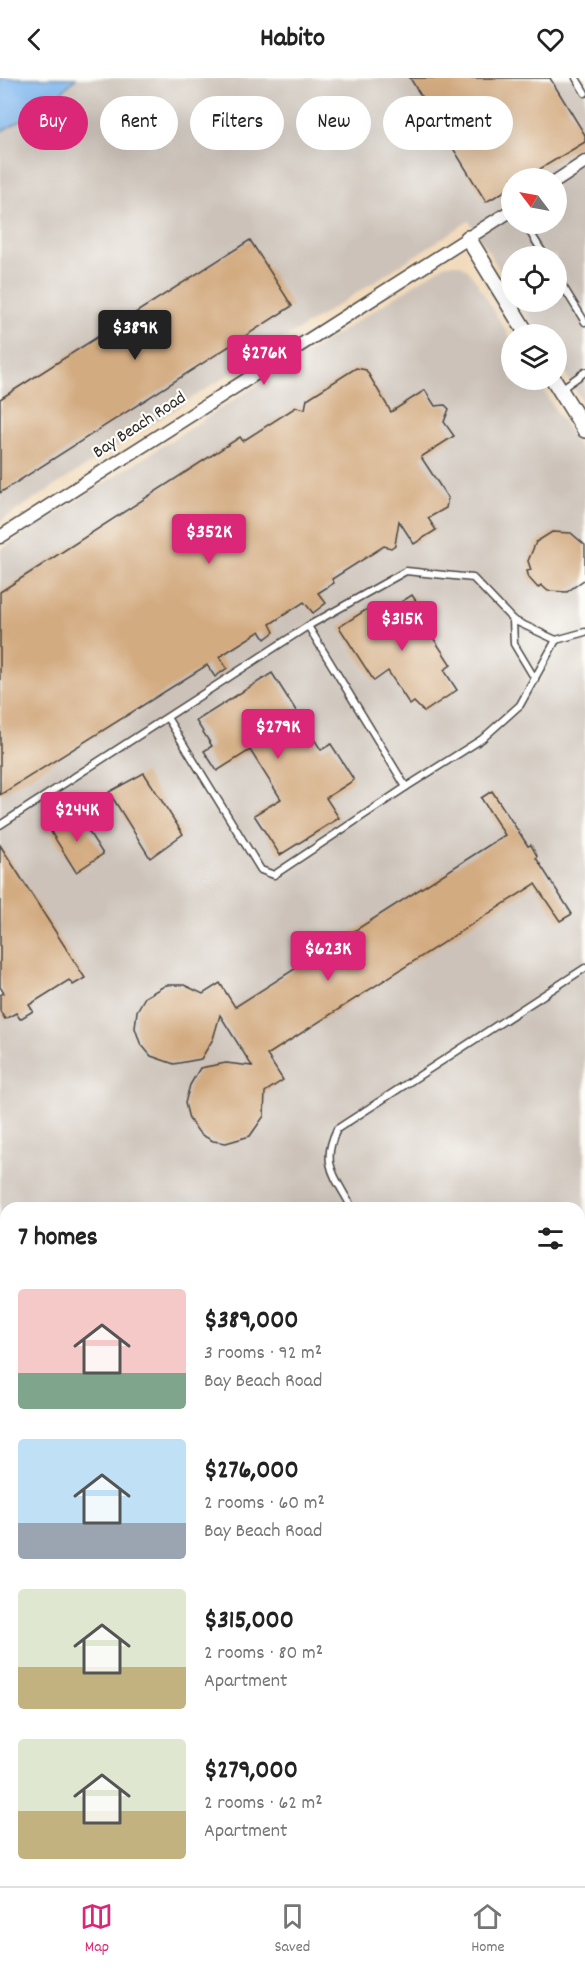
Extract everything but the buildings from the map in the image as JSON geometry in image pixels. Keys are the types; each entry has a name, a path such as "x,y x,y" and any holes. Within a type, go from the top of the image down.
{"street":[{"path":"567,174 585,162"},
{"name":"Bay Beach Road","path":"0,537 501,217"},
{"path":"468,238 521,324"},
{"path":"561,390 585,430"}],"lane":[{"path":"576,78 585,93"},
{"path":"567,293 585,322"},
{"path":"567,380 585,372"},
{"path":"0,825 308,626 406,571 473,578 513,620 556,640 585,632"},
{"path":"513,620 514,644 535,679"},
{"path":"308,626 405,787"},
{"path":"168,718 261,870 274,875 405,787 482,739 520,705 556,640"},
{"path":"349,1202 328,1162 329,1146 337,1129 585,968"}],"shaded area":[{"path":"76,78 585,78 585,406 567,376 567,324 534,324 526,312 567,312 567,246 501,246 501,272 469,221 0,521 0,132 18,122 18,150 88,150 88,96 57,96"},
{"path":"446,264 460,264 471,273 502,324 501,390 543,390 585,457 585,1202 0,1202 0,550"}],"water":[{"path":"0,78 76,78 57,96 18,96 18,122 0,132"}]}
